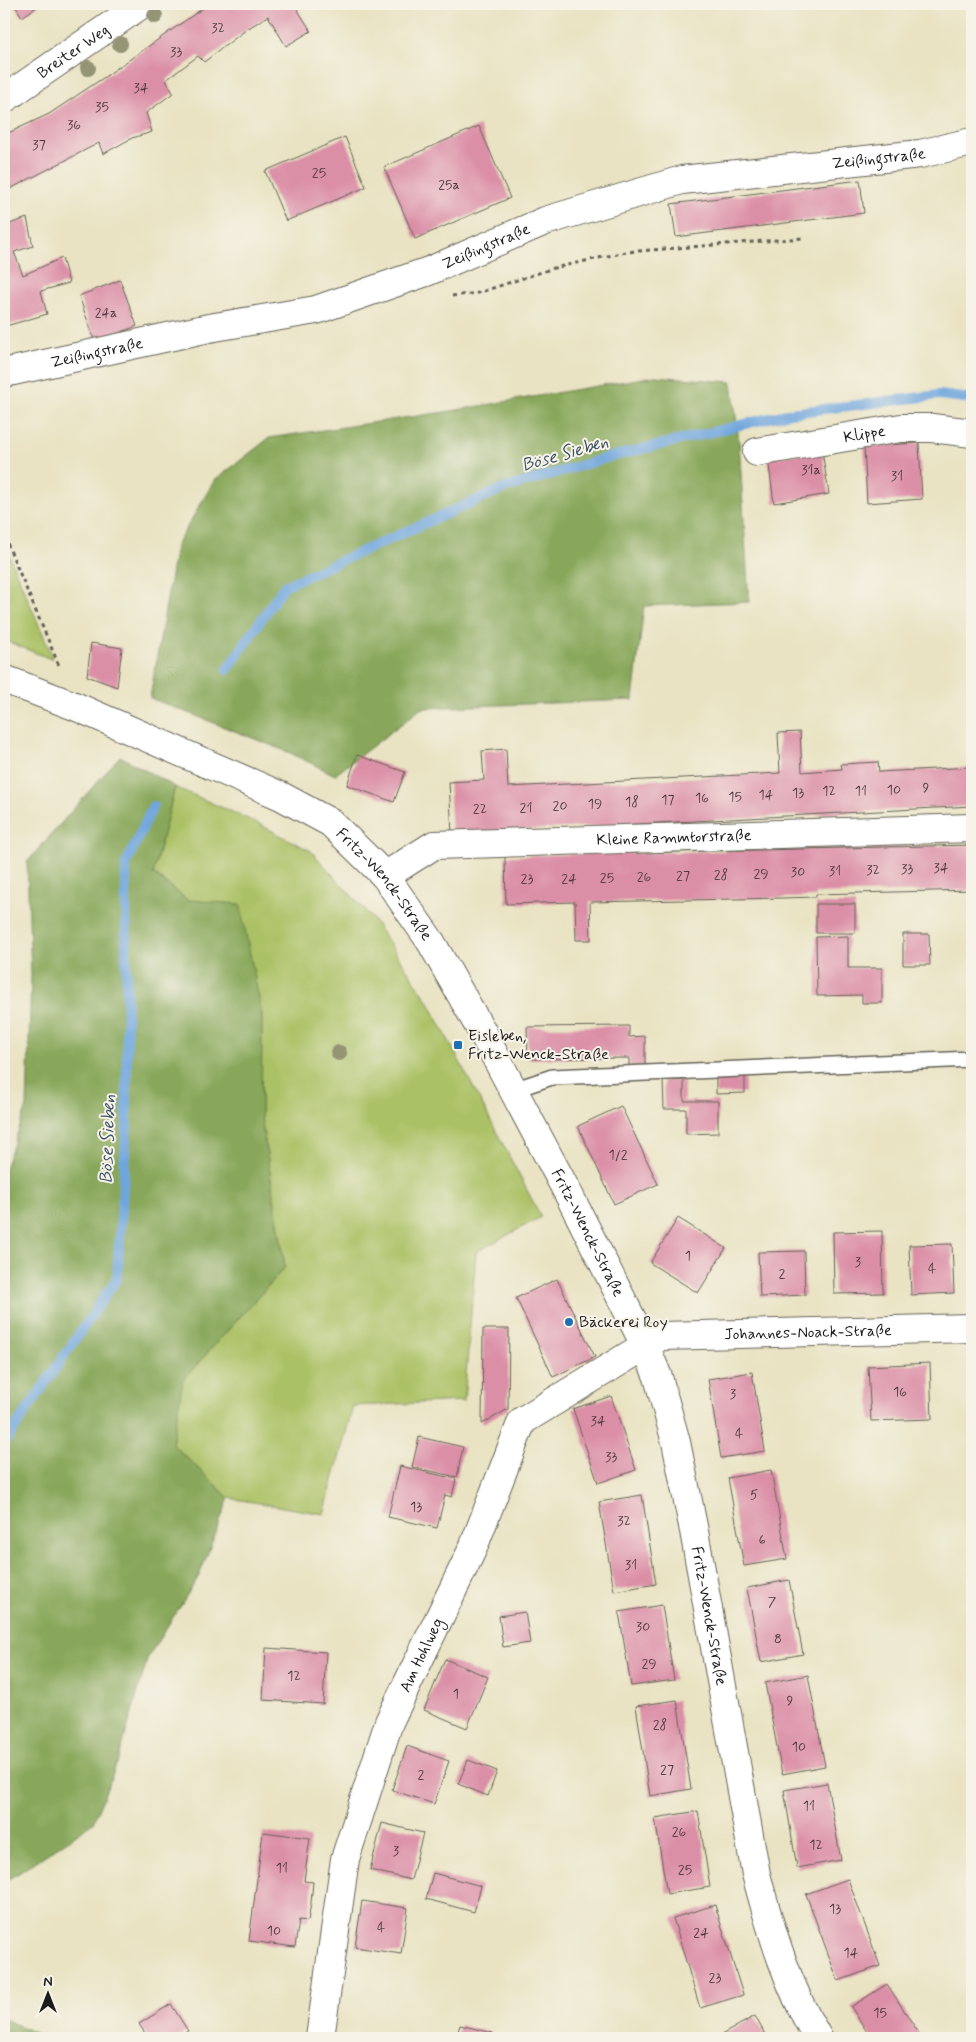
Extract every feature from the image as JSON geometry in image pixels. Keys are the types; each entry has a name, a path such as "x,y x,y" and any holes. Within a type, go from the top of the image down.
{"street":[{"name":"Breiter Weg","path":"4,99 142,4"},
{"name":"Zeißingstraße","path":"4,372 209,328 316,310 429,271 545,221 682,180 920,154 972,142"},
{"name":"Klippe","path":"757,452 901,428 932,428 972,433"},
{"name":"Fritz-Wenck-Straße","path":"4,679 77,707 281,796 331,823 385,876 431,942 513,1090 645,1344 664,1396 684,1481 747,1826 764,1907 782,1962 798,2001 818,2038"},
{"name":"Kleine Rammtorstraße","path":"385,876 434,845 972,828"},
{"name":"Johannes-Noack-Straße","path":"645,1344 661,1336 972,1328"},
{"name":"Am Hohlweg","path":"320,2038 345,1859 389,1722 473,1548 522,1421 645,1344"}],"lane":[{"path":"513,1090 552,1077 972,1059"}],"path":[{"path":"429,271 444,297 478,293 554,268 626,252 803,238"},
{"path":"4,536 77,707"}],"green space":[{"path":"655,376 732,382 739,441 749,602 644,606 633,700 422,708 335,775 288,752 150,698 176,546 214,481 269,438 451,411"},
{"path":"4,544 52,655 51,659 4,640"},
{"path":"120,756 175,787 153,874 187,900 240,904 262,1014 261,1117 285,1267 183,1380 172,1444 229,1498 199,1576 148,1657 118,1761 93,1823 4,1883 4,1171 27,1106 31,976 27,862"},
{"path":"175,787 257,823 311,851 372,918 427,999 541,1217 476,1252 464,1401 353,1406 324,1514 229,1498 172,1444 182,1380 285,1267 261,1117 262,1014 187,900 153,873"},
{"path":"4,2019 47,2038 4,2038"}],"building":[{"path":"14,4 41,4 22,17"},
{"path":"209,4 294,4 311,31 286,46 268,16 247,29 204,62 198,56 166,80 173,93 146,113 152,132 132,138 103,154 99,143 4,192 4,135 49,114"},
{"path":"479,126 510,198 415,239 384,167"},
{"path":"345,137 366,187 286,221 265,171"},
{"path":"860,180 864,213 676,237 671,204"},
{"path":"27,218 33,246 14,252 23,275 62,258 69,283 41,291 47,314 6,326 4,315 4,226"},
{"path":"120,280 137,326 95,342 79,296"},
{"path":"919,443 922,499 867,503 864,446"},
{"path":"822,451 829,494 774,503 768,458"},
{"path":"91,643 122,648 117,687 87,676"},
{"path":"800,732 802,772 842,769 841,764 878,762 879,772 972,767 972,806 452,834 449,782 484,780 482,751 506,749 508,787 780,773 778,733"},
{"path":"357,755 405,772 394,802 347,785"},
{"path":"972,845 972,890 816,894 816,897 590,902 591,940 576,940 575,902 506,904 505,856"},
{"path":"816,904 855,904 855,933 816,933"},
{"path":"903,934 929,934 930,965 903,965"},
{"path":"848,936 848,968 882,968 882,1003 862,1003 862,995 817,996 816,937"},
{"path":"629,1026 629,1037 645,1036 645,1068 629,1069 629,1058 528,1059 527,1027"},
{"path":"716,1076 745,1076 745,1093 716,1094"},
{"path":"663,1080 684,1080 684,1101 718,1101 718,1133 686,1134 686,1109 664,1109"},
{"path":"621,1106 658,1184 614,1204 578,1126"},
{"path":"678,1218 726,1248 698,1293 650,1263"},
{"path":"882,1231 883,1293 834,1294 833,1232"},
{"path":"952,1244 954,1293 911,1295 909,1245"},
{"path":"804,1251 805,1295 760,1297 758,1252"},
{"path":"557,1279 595,1357 553,1377 516,1298"},
{"path":"483,1329 509,1329 508,1409 482,1424"},
{"path":"930,1363 932,1419 871,1421 868,1366"},
{"path":"752,1372 765,1451 721,1458 708,1379"},
{"path":"611,1396 636,1470 598,1483 573,1409"},
{"path":"419,1437 463,1447 457,1477 412,1467"},
{"path":"400,1466 456,1479 452,1497 445,1495 437,1528 388,1517"},
{"path":"771,1470 787,1559 744,1566 728,1478"},
{"path":"642,1495 656,1584 614,1591 599,1502"},
{"path":"789,1580 803,1654 761,1662 747,1588"},
{"path":"662,1605 674,1680 631,1686 619,1612"},
{"path":"525,1612 530,1643 503,1647 499,1616"},
{"path":"266,1648 326,1652 323,1704 263,1700"},
{"path":"445,1659 488,1677 467,1728 424,1710"},
{"path":"808,1675 825,1766 782,1774 765,1683"},
{"path":"677,1700 691,1789 650,1796 636,1706"},
{"path":"407,1746 449,1761 434,1804 392,1790"},
{"path":"468,1760 497,1771 488,1796 458,1784"},
{"path":"827,1783 841,1860 797,1868 784,1790"},
{"path":"698,1811 710,1887 667,1894 655,1818"},
{"path":"382,1823 423,1833 411,1880 370,1870"},
{"path":"263,1832 310,1838 304,1881 313,1882 311,1903 308,1921 299,1920 295,1947 249,1941"},
{"path":"433,1873 481,1886 474,1912 426,1899"},
{"path":"848,1879 880,1966 838,1981 806,1894"},
{"path":"362,1901 408,1908 401,1954 355,1947"},
{"path":"715,1905 743,1995 700,2008 673,1918"},
{"path":"887,1984 922,2038 871,2038 851,2007"},
{"path":"171,2004 188,2031 177,2038 148,2038 139,2024"},
{"path":"755,2016 767,2038 716,2038"},
{"path":"460,2025 493,2033 492,2038 456,2038"}],"waterway":[{"name":"Böse Sieben","path":"227,670 284,586 502,489 606,458 790,413 939,395 972,399"},
{"name":"Böse Sieben","path":"4,1444 117,1278 127,1125 126,864 153,806"}],"place":[{"name":"Eisleben, Fritz-Wenck-Straße","path":"458,1045"},
{"name":"Bäckerei Roy","path":"569,1322"}]}
